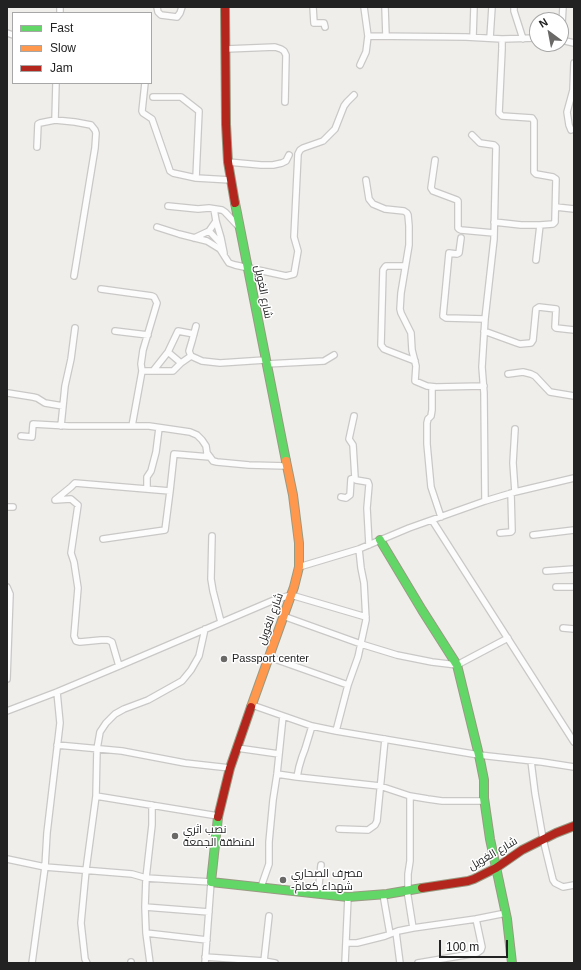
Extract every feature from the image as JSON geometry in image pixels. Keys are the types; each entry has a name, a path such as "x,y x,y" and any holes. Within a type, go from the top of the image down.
{"street":[{"path":"157,7 158,12 161,15 177,17 182,7"},
{"name":"شارع الغويل","path":"225,7 226,124 228,162 239,227 287,466 300,543 299,567 294,587 230,768 218,816 211,882 348,897 383,894 468,881 482,876 522,850 543,839 574,826"},
{"path":"313,7 314,22 324,23 325,27"},
{"path":"360,65 366,52 368,36 364,7"},
{"path":"386,7 386,36"},
{"path":"473,37 474,7"},
{"path":"490,38 492,7"},
{"path":"514,7 523,39"},
{"path":"563,7 561,40 574,43"},
{"path":"368,36 529,39"},
{"path":"494,222 540,225 553,224 555,220 556,207 556,179 554,177 536,174 534,172 533,119 502,116 499,112 502,39"},
{"path":"226,49 275,47 285,52 285,102"},
{"path":"571,130 567,112 573,90 574,63"},
{"path":"55,120 56,84"},
{"path":"145,84 142,111 152,120 170,171 196,178 231,180"},
{"path":"157,227 213,244 220,249 229,263 235,266 286,276 294,274 298,251 294,237 298,154 303,148 323,141 334,129 344,106 354,96"},
{"path":"153,97 181,97 199,111 196,178"},
{"path":"37,147 38,124 40,123 55,120 90,124 94,127 96,133 94,155 74,276"},
{"path":"472,135 480,143 494,145 496,147 494,233 485,319 482,367 484,386 485,501"},
{"path":"228,162 273,165 286,161 290,155"},
{"path":"435,160 431,188 433,191 457,200 458,228 494,233"},
{"path":"366,180 369,199 373,204 385,209 404,211 408,213 409,245 401,293 400,310 411,333 412,350 416,366 415,381 432,387 484,386"},
{"path":"168,206 214,209 225,212 239,227"},
{"path":"556,207 574,209"},
{"path":"214,209 225,257"},
{"path":"194,238 209,231 216,222"},
{"path":"536,260 540,225"},
{"path":"209,231 223,246"},
{"path":"461,238 459,253 448,253 443,316 446,318 485,319"},
{"path":"405,266 386,266 383,270 381,346 384,349 415,361"},
{"path":"102,290 152,296 157,303 142,357 142,371 132,426"},
{"path":"484,332 520,344 531,343 533,340 536,309 539,307 556,309 556,328 574,330"},
{"path":"191,356 190,351 196,326"},
{"path":"61,426 65,386 71,359 75,328"},
{"path":"115,331 148,335"},
{"path":"153,371 168,352 178,331 194,334"},
{"path":"168,352 181,362"},
{"path":"191,356 202,361 220,363 324,361 334,355"},
{"path":"142,371 173,371 181,362 191,356"},
{"path":"508,374 523,372 531,374 535,376 550,392 574,396"},
{"path":"432,387 432,410 431,416 427,423 427,444 431,487 441,517"},
{"path":"8,393 37,398 45,404 63,406"},
{"path":"354,416 349,439 353,445 355,478"},
{"path":"21,436 32,437 33,424 61,426 149,426 190,432 197,435 206,446 213,461 249,465 287,466"},
{"path":"146,489 147,477 151,471 156,452 159,428"},
{"path":"500,533 512,531 514,430"},
{"path":"103,538 165,530 174,454 210,457"},
{"path":"341,497 346,498 350,495 351,479 355,478"},
{"path":"355,478 356,480 366,481 369,485 367,508 369,545"},
{"path":"299,567 359,549 485,501 574,478"},
{"path":"119,666 112,642 108,640 101,640 80,642 76,641 74,636 78,588 71,553 78,504 71,499 55,500 75,483 170,491"},
{"path":"432,520 574,742"},
{"path":"533,535 574,530"},
{"path":"212,536 213,591 221,622"},
{"path":"380,540 457,665 484,780 490,839 506,913 512,963"},
{"path":"336,731 348,685 358,657 366,617 364,583 359,549"},
{"path":"546,571 574,569"},
{"path":"556,586 574,587"},
{"path":"7,587 10,594 7,679"},
{"path":"7,711 57,692 274,600 291,596 366,617"},
{"path":"283,616 361,644 432,662 457,665 508,638"},
{"path":"563,628 574,629"},
{"path":"87,963 85,959 81,923 86,870 96,796 96,750 100,732 115,714 148,700 182,681 191,670 199,656 205,629"},
{"path":"269,657 348,685"},
{"path":"32,963 45,867 47,833 60,723 57,692"},
{"path":"252,705 312,726 336,731 479,755 531,760 574,767"},
{"path":"260,887 269,864 269,842 283,716"},
{"path":"298,777 299,766 312,726"},
{"path":"339,829 368,830 375,825 377,821 385,740"},
{"path":"57,745 96,750 122,751 185,763 230,768"},
{"path":"237,748 279,754"},
{"path":"531,760 543,839 555,883 563,887 574,884"},
{"path":"277,774 380,786 410,796 442,801 485,801"},
{"path":"96,796 218,816"},
{"path":"410,796 408,890 413,928"},
{"path":"150,963 146,933 145,907 146,878 152,825 152,805"},
{"path":"7,860 15,860 45,867 132,874 146,878 211,882 205,960 264,961 275,963"},
{"path":"318,894 321,865"},
{"path":"383,894 400,963"},
{"path":"345,963 348,897"},
{"path":"145,907 209,912"},
{"path":"347,943 357,943 413,928 506,913"},
{"path":"264,961 268,916"},
{"path":"418,963 480,952 482,947 476,919"},
{"path":"146,933 207,940"}],"traffic: fast":[{"path":"235,203 286,461"},
{"path":"380,540 457,665 484,780 484,798 490,839 507,919 512,963"},
{"path":"218,817 211,882 348,897 387,894 422,888"}],"traffic: slow":[{"path":"251,707 294,587 299,567 299,543 293,495 286,461"}],"traffic: jam":[{"path":"225,7 226,124 228,162 235,203"},
{"path":"218,817 230,768 251,707"},
{"path":"422,888 474,879 496,868 522,850 574,826"}],"place":[{"name":"Passport center","path":"224,659"},
{"name":"نصب اثري لمنطقة الجمعة","path":"175,836"},
{"name":"مصرف الصحاري -شهداء كعام","path":"283,880"}]}
